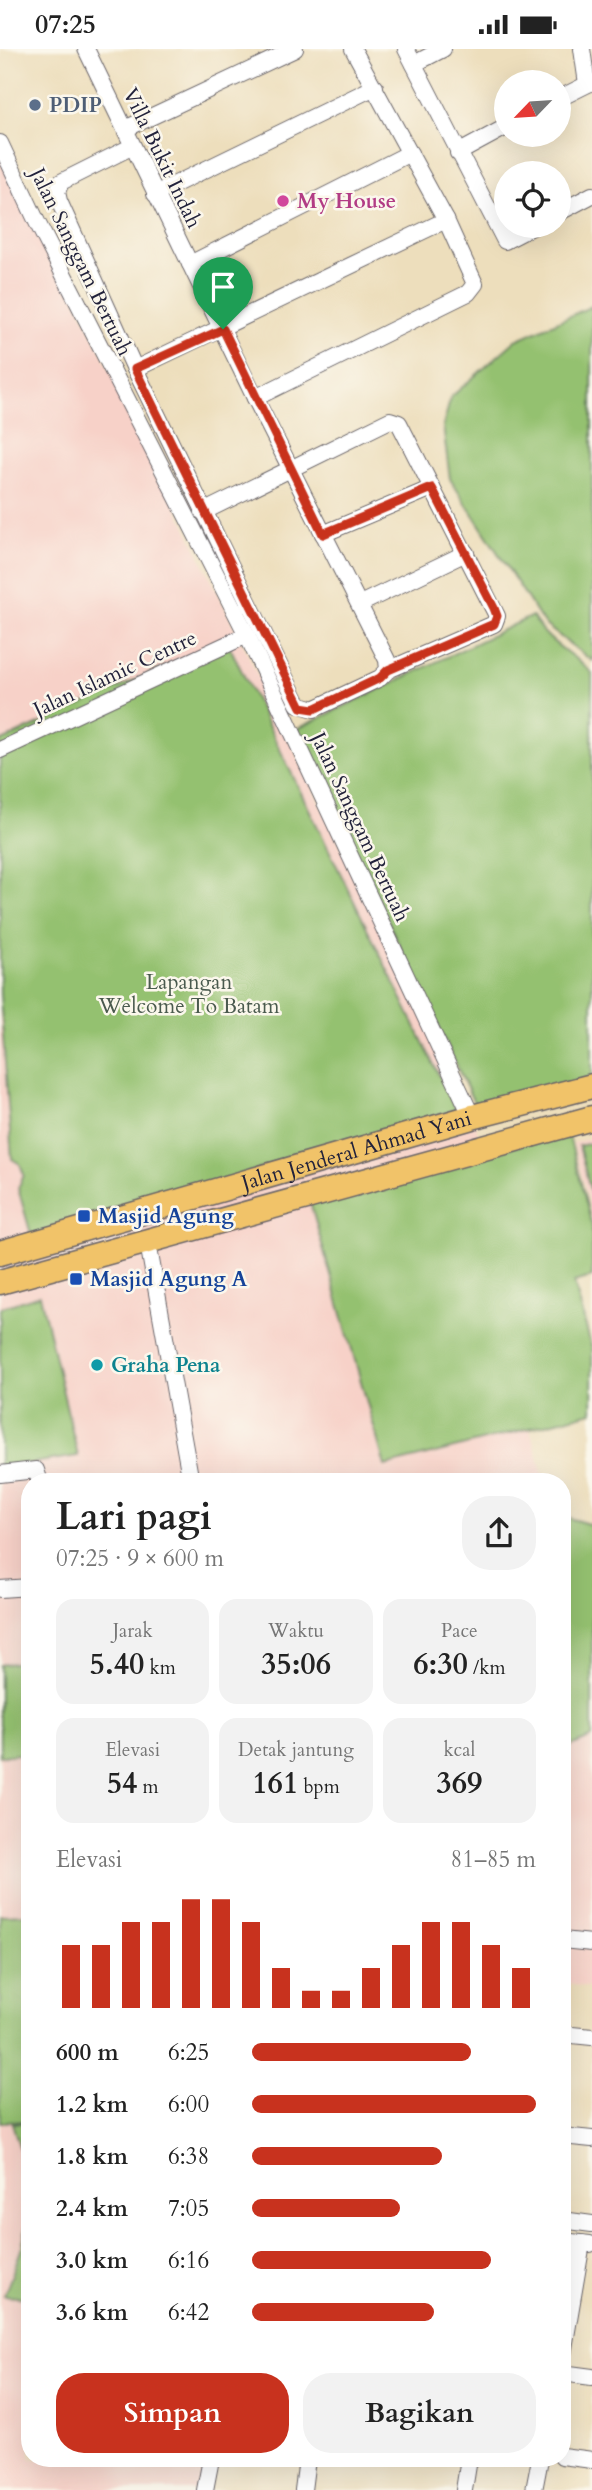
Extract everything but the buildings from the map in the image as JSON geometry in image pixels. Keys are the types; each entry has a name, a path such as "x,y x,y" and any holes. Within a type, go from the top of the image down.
{"highway":[{"name":"Jalan Jenderal Ahmad Yani","path":"0,1253 296,1170 472,1117 592,1086"},
{"name":"Jalan Jenderal Ahmad Yani","path":"0,1282 592,1118"},
{"path":"296,1170 303,1199"}],"street":[{"path":"125,129 295,49"},
{"path":"255,398 468,293 475,284 446,220 353,49"},
{"path":"406,49 494,220"},
{"path":"414,65 443,49"},
{"path":"571,92 589,83 582,49"},
{"name":"Villa Bukit Indah","path":"89,50 155,194 360,604 387,665"},
{"path":"155,194 375,87"},
{"path":"458,153 494,134"},
{"name":"Jalan Sanggam Bertuah","path":"0,143 61,270 247,635 472,1117"},
{"path":"133,146 61,182 57,192 135,369 204,512 301,707 314,709 380,678 387,665 494,624 497,616 395,421 390,420 291,467 204,512"},
{"path":"190,264 411,153"},
{"path":"571,206 592,195"},
{"path":"135,369 446,220"},
{"path":"323,534 432,488"},
{"path":"360,604 466,553"},
{"name":"Jalan Islamic Centre","path":"0,750 247,635"},
{"path":"148,1243 189,1473"},
{"path":"0,1474 36,1470 37,1473"},
{"path":"1,1585 21,1586"},
{"path":"571,1941 592,1943"},
{"path":"571,2035 592,2037"},
{"path":"571,2137 592,2139"},
{"path":"571,2221 592,2224"},
{"path":"571,2318 587,2244"},
{"path":"571,2374 592,2377"},
{"path":"571,2457 592,2460"},
{"path":"205,2490 209,2467"},
{"path":"305,2490 306,2467"},
{"path":"464,2490 468,2467"},
{"path":"534,2490 538,2467"}],"shaded area":[{"path":"0,143 472,1117 499,1185 464,1194 542,1473 21,1473 21,2467 209,2467 205,2490 0,2490"},
{"path":"592,1138 592,1216 573,1143"},
{"path":"592,1737 592,1988 571,1984 571,1746"}],"green space":[{"path":"592,306 592,661 544,624 450,479 443,426 451,397 516,340"},
{"path":"532,616 552,641 592,673 592,1077 477,1109 297,729"},
{"name":"Lapangan Welcome To Batam","path":"226,639 456,1110 32,1238 18,1188 24,1175 20,1164 12,1159 0,994 0,742"},
{"path":"568,1132 592,1226 592,1277 574,1282 592,1349 592,1412 385,1466 310,1202"},
{"path":"592,1143 592,1197 579,1146"},
{"path":"40,1295 78,1456 0,1468 0,1308"},
{"path":"571,1519 592,1525 592,1737 571,1746"},
{"path":"21,1662 21,1754 0,1756 0,1665"},
{"path":"21,1914 21,2121 0,2122 0,1915"},
{"path":"12,2123 21,2123 21,2152"},
{"path":"21,2250 21,2297 4,2296"}],"place":[{"name":"PDIP","path":"35,105"},
{"name":"My House","path":"283,201"},
{"name":"Masjid Agung","path":"84,1216"},
{"name":"Masjid Agung A","path":"76,1279"},
{"name":"Graha Pena","path":"97,1365"}],"route":[{"path":"223,329 323,534 432,488 494,608 497,616 494,624 388,670 380,678 314,709 298,704 135,369 223,329"}]}
